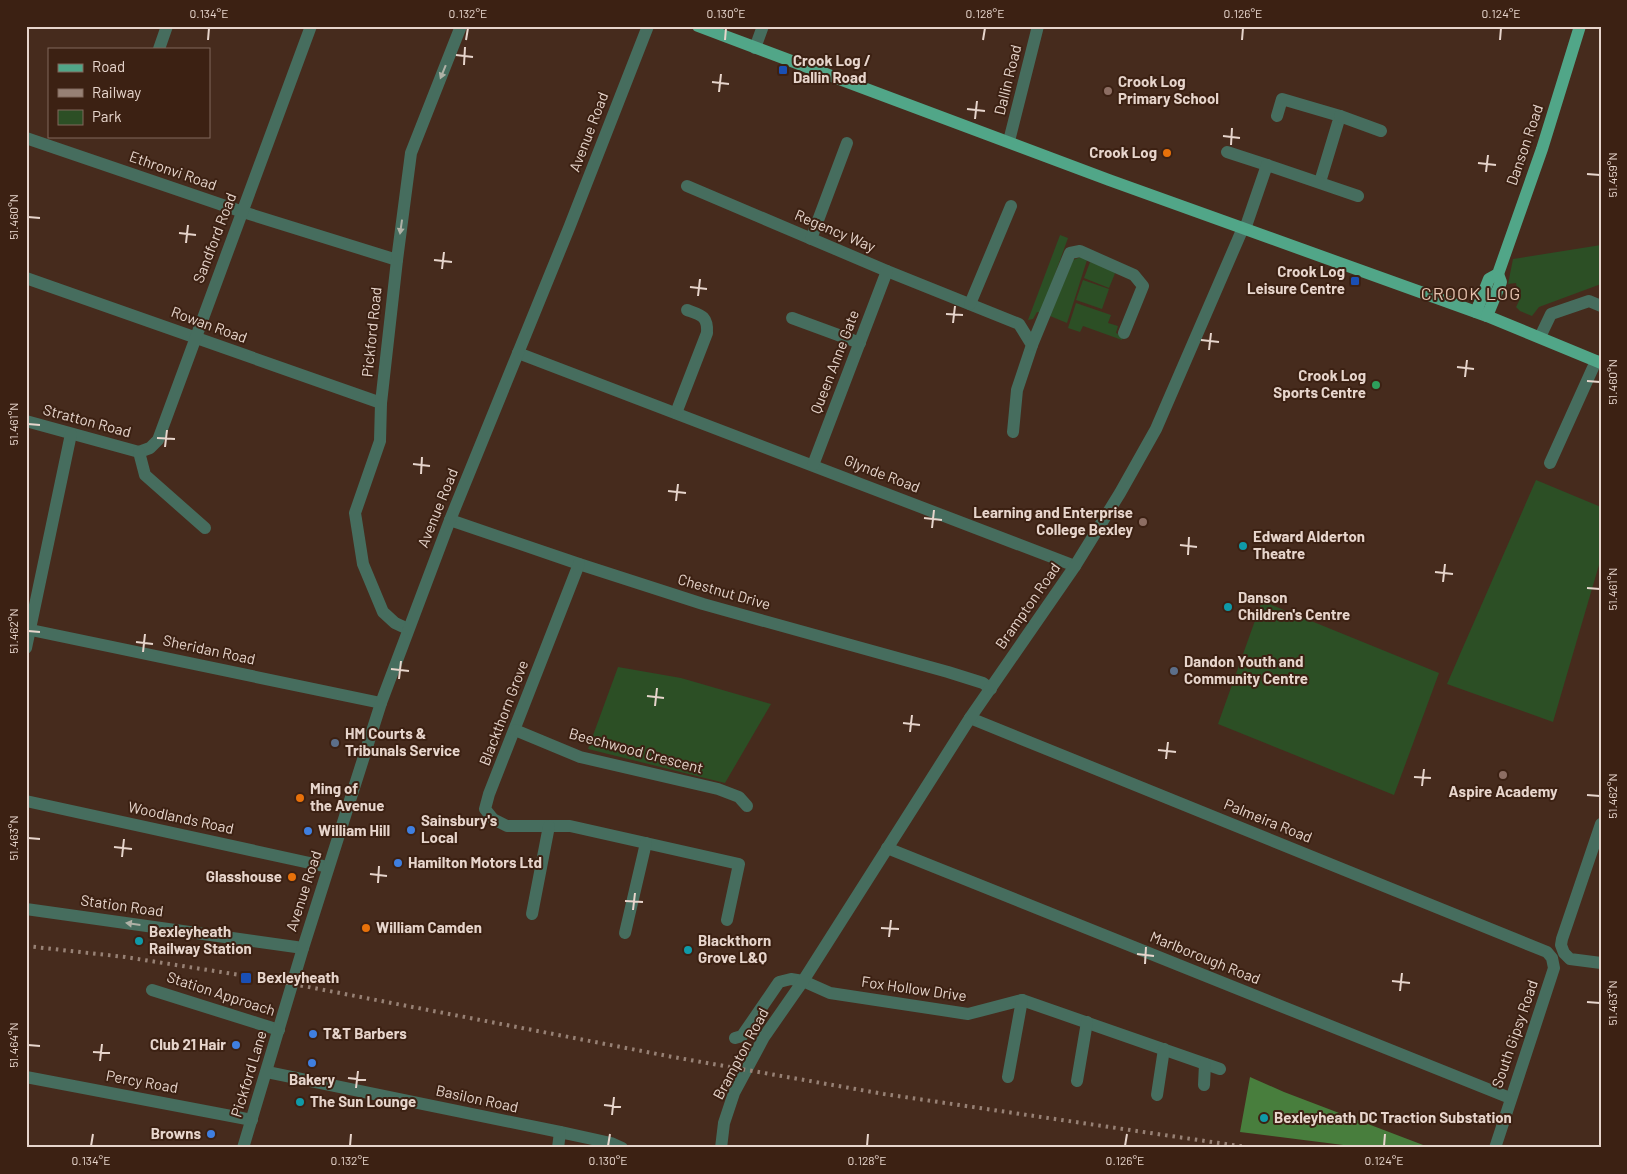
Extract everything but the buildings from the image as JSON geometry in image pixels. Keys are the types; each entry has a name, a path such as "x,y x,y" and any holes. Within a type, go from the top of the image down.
{"main road":[{"path":"698,26 1244,229 1482,314 1598,362"},
{"name":"Danson Road","path":"1482,314 1501,282 1498,274 1542,149 1580,26"}],"street":[{"path":"159,48 167,26"},
{"name":"Sandford Road","path":"139,452 150,448 158,440 311,26"},
{"name":"Pickford Road","path":"408,629 394,622 383,612 364,564 355,513 380,441 380,403 411,153 461,26"},
{"name":"Avenue Road","path":"285,1010 328,867 381,703 408,629 648,26"},
{"path":"755,48 763,26"},
{"name":"Dallin Road","path":"1009,141 1038,26"},
{"path":"1276,116 1282,99 1340,116 1381,131"},
{"path":"1320,182 1340,116"},
{"name":"Ethronvi Road","path":"26,138 243,212 397,260"},
{"path":"811,239 847,143"},
{"path":"1227,152 1358,196"},
{"name":"Brampton Road","path":"720,1148 724,1123 734,1094 764,1037 803,980 970,718 1075,566 1120,493 1156,429 1244,229 1268,165"},
{"name":"Regency Way","path":"687,186 887,272 1019,324 1032,346"},
{"path":"970,304 1011,206"},
{"path":"1013,432 1017,390 1032,346 1070,253 1080,251 1134,276 1143,286 1124,332"},
{"name":"Queen Anne Gate","path":"814,465 887,272"},
{"name":"Rowan Road","path":"26,278 380,403"},
{"path":"1540,337 1551,314 1588,301 1601,306"},
{"path":"676,413 707,333 707,323 702,316 687,310"},
{"path":"792,318 860,343"},
{"name":"Glynde Road","path":"518,353 1075,566"},
{"path":"1550,463 1598,362"},
{"name":"Stratton Road","path":"26,422 139,452"},
{"path":"26,648 71,434"},
{"path":"139,452 145,475 205,528"},
{"name":"Chestnut Drive","path":"450,520 703,604 983,682 991,689"},
{"name":"Blackthorn Grove","path":"579,564 485,808 493,820 507,826 570,826 739,864 727,920"},
{"name":"Sheridan Road","path":"31,630 381,703"},
{"name":"Palmeira Road","path":"970,718 1558,955 1570,959 1601,963"},
{"name":"Beechwood Crescent","path":"514,730 580,757 718,789 739,797 747,806"},
{"name":"Woodlands Road","path":"26,801 328,867"},
{"name":"South Gipsy Road","path":"1495,1148 1554,968 1566,922 1601,824"},
{"path":"532,914 548,826"},
{"path":"625,933 646,843"},
{"name":"Marlborough Road","path":"887,848 1510,1098"},
{"name":"Station Road","path":"26,909 303,948"},
{"name":"Brampton Road","path":"735,1038 742,1036 779,982 791,979 803,980"},
{"name":"Fox Hollow Drive","path":"803,980 830,994 968,1014 1022,1000"},
{"name":"Station Approach","path":"152,990 279,1030"},
{"path":"1008,1077 1022,1000 1220,1069"},
{"name":"Pickford Lane","path":"243,1148 285,1010"},
{"path":"1077,1081 1086,1022"},
{"path":"1157,1095 1164,1049"},
{"path":"1204,1085 1205,1064"},
{"name":"Basilon Road","path":"267,1072 560,1132 611,1143 622,1148"},
{"name":"Percy Road","path":"26,1077 252,1120"},
{"path":"558,1148 560,1132"}],"green space":[{"path":"1060,235 1068,238 1041,313 1037,312 1033,319 1028,320"},
{"path":"1601,245 1601,284 1539,307 1532,316 1520,311 1516,307 1519,301 1516,283 1508,284 1513,259"},
{"path":"1081,257 1087,260 1067,323 1050,316 1073,260"},
{"path":"1090,262 1116,271 1109,288 1084,278"},
{"path":"1083,280 1109,289 1102,309 1076,300"},
{"path":"1076,303 1111,315 1108,323 1118,326 1116,333 1123,336 1122,340 1083,326 1080,332 1068,328"},
{"path":"1536,480 1601,507 1601,558 1553,722 1447,684"},
{"path":"1262,601 1439,673 1394,795 1218,724"},
{"path":"618,667 681,678 771,704 725,783 588,749"},
{"path":"1250,1077 1284,1092 1431,1148 1367,1148 1240,1132"}],"railway":[{"path":"26,946 125,957 272,980 673,1057 884,1094 1253,1148"}],"place":[{"name":"Crook Log / Dallin Road","path":"783,70"},
{"name":"Crook Log Primary School","path":"1108,91"},
{"name":"Crook Log","path":"1167,153"},
{"name":"Crook Log Leisure Centre","path":"1355,281"},
{"name":"Crook Log Sports Centre","path":"1376,385"},
{"name":"Learning and Enterprise College Bexley","path":"1143,522"},
{"name":"Edward Alderton Theatre","path":"1243,546"},
{"name":"Danson Children's Centre","path":"1228,607"},
{"name":"Dandon Youth and Community Centre","path":"1174,671"},
{"name":"HM Courts & Tribunals Service","path":"335,743"},
{"name":"Aspire Academy","path":"1503,775"},
{"name":"Ming of the Avenue","path":"300,798"},
{"name":"Sainsbury's Local","path":"411,830"},
{"name":"William Hill","path":"308,831"},
{"name":"Hamilton Motors Ltd","path":"398,863"},
{"name":"Glasshouse","path":"292,877"},
{"name":"William Camden","path":"366,928"},
{"name":"Bexleyheath Railway Station","path":"139,941"},
{"name":"Blackthorn Grove L&Q","path":"688,950"},
{"name":"Bexleyheath","path":"246,978"},
{"name":"T&T Barbers","path":"313,1034"},
{"name":"Club 21 Hair","path":"236,1045"},
{"name":"Bakery","path":"312,1063"},
{"name":"The Sun Lounge","path":"300,1102"},
{"name":"Bexleyheath DC Traction Substation","path":"1264,1118"},
{"name":"Browns","path":"211,1134"}],"district":[{"name":"CROOK LOG","path":"1471,294"}]}
